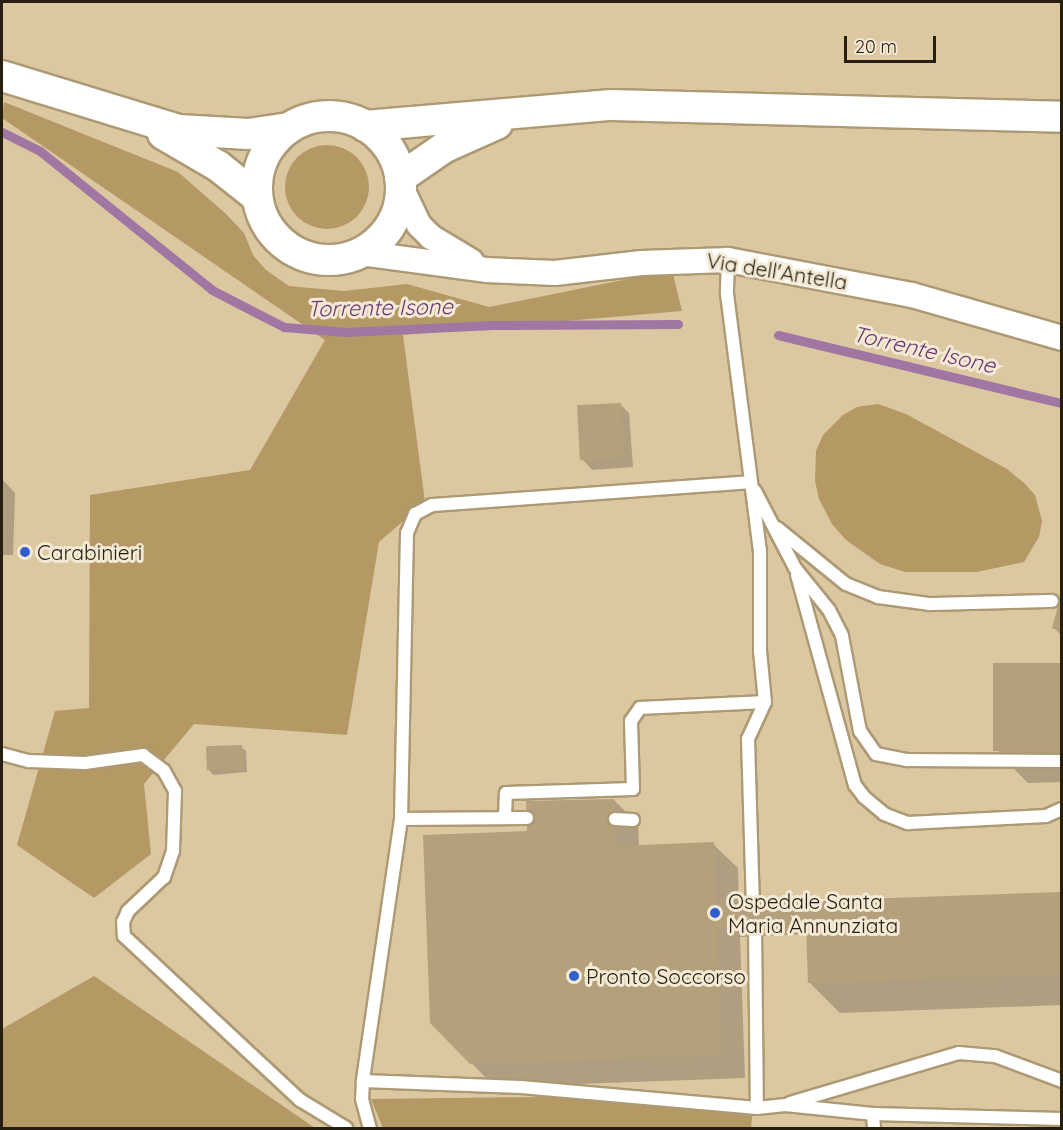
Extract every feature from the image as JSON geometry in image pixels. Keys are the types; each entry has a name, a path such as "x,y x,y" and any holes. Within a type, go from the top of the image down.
{"street":[{"name":"Via dell'Antella","path":"2,76 128,117 179,130 218,135 289,128 327,116 365,126 385,143 419,225 431,237 486,270"},
{"path":"365,126 611,105 745,106 1062,117"},
{"path":"400,183 476,131 537,110"},
{"name":"Via dell'Antella","path":"128,117 191,149 257,197"},
{"name":"Via dell'Antella","path":"289,128 263,158 257,197 269,229 294,252 328,261 361,253 486,270 555,273 641,262 728,260 912,295 1062,338"},
{"name":"Via dell'Antella","path":"361,253 391,226 400,183"}],"lane":[{"path":"728,260 727,294 760,550 760,651 765,702 748,739 753,903"},
{"path":"750,482 795,568 829,610 842,636 860,731 876,754 908,760 1062,760"},
{"path":"369,1128 362,1099 363,1081 401,819 407,533 415,514 432,505 750,482"},
{"path":"771,523 838,578 878,597 930,604 1052,601"},
{"path":"795,568 855,785 864,797 884,814 908,823 1046,816 1062,809"},
{"path":"505,818 506,793 633,789 631,721 640,708 765,702"},
{"path":"2,754 29,761 85,763 143,755 164,771 175,791 172,851 164,876 128,911 123,922 124,936 300,1100 346,1128"},
{"path":"401,819 527,818"},
{"path":"615,819 633,820"},
{"path":"754,927 757,1108"},
{"path":"363,1081 521,1087 757,1108 785,1105 959,1053 995,1056 1062,1081"},
{"path":"785,1105 873,1114 1062,1119"},
{"path":"873,1114 874,1128"}],"shaded area":[{"path":"4,102 178,172 244,233 253,255 266,270 289,286 344,291 407,284 489,307 672,270 682,311 403,335 425,502 379,542 347,735 194,724 144,784 151,854 94,898 17,845 55,711 89,708 90,495 250,470 325,340 2,118"},
{"path":"327,145 350,152 362,164 369,187 362,210 350,222 327,229 304,222 292,210 285,187 292,164 304,152"},
{"path":"878,404 906,414 1007,469 1024,483 1035,495 1042,521 1039,537 1024,562 977,572 905,572 880,564 846,540 832,524 819,499 815,481 816,451 823,435 843,415 857,407"},
{"path":"94,976 315,1128 2,1128 2,1029"},
{"path":"540,1097 613,1100 752,1116 751,1128 383,1128 371,1099"}],"building":[{"path":"621,403 624,458 580,460 577,405"},
{"path":"1061,594 1062,628 1052,629"},
{"path":"993,663 1062,663 1062,751 993,751"},
{"path":"242,745 243,769 207,770 206,746"},
{"name":"Pronto Soccorso","path":"614,799 616,846 714,842 716,904 1062,892 1062,974 808,983 806,926 717,929 721,1055 470,1064 430,1023 423,835 527,831 526,801"}],"waterway":[{"name":"Torrente Isone","path":"2,132 40,151 212,290 284,327 346,332 493,325 678,324"},
{"name":"Torrente Isone","path":"778,335 1062,403"}],"place":[{"name":"Carabinieri","path":"25,552"},
{"name":"Ospedale Santa Maria Annunziata","path":"715,913"},
{"name":"Pronto Soccorso","path":"574,976"}]}
